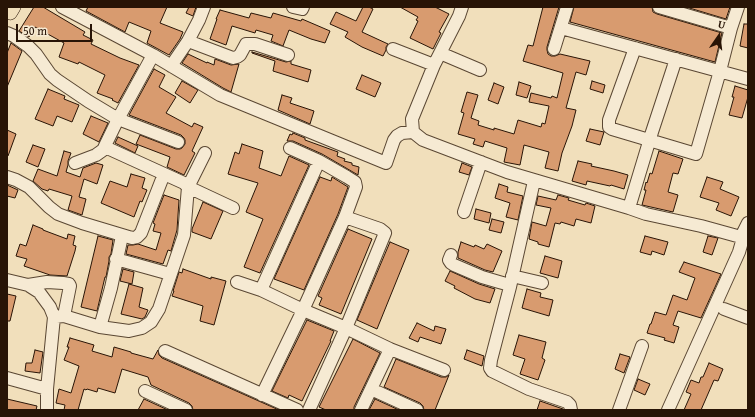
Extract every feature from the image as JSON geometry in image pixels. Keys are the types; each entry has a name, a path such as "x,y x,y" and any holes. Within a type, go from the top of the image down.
{"street":[{"path":"62,7 171,66 220,95 386,163 394,140 402,133 413,132 423,140 534,181 570,190 646,214 701,226 744,238"},
{"path":"171,66 188,41 204,7"},
{"path":"413,132 412,119 434,65 459,16 462,7"},
{"path":"554,49 562,28 567,7"},
{"path":"659,7 731,28"},
{"path":"635,48 609,120 609,127 696,154 738,7"},
{"path":"562,28 748,79"},
{"path":"7,33 28,46 36,54 45,68 57,80 88,101 118,119 178,142"},
{"path":"188,41 233,58 240,55 246,44 254,44 288,55"},
{"path":"393,48 434,65"},
{"path":"440,53 480,70"},
{"path":"75,163 100,153 105,147 118,119 153,56"},
{"path":"629,208 676,59"},
{"path":"105,147 184,183 188,187 233,208"},
{"path":"262,394 303,310 345,217 356,187 355,182 319,161 290,148"},
{"path":"7,280 28,285 40,292 59,317 100,327 129,331 142,328 151,322 159,309 184,235 188,187 205,153"},
{"path":"261,290 319,161"},
{"path":"464,212 481,162"},
{"path":"7,177 29,187 58,214 132,238 139,235 164,174"},
{"path":"534,181 490,368 492,371 529,389 567,402 570,405 571,410"},
{"path":"309,410 346,328 385,233 380,229 345,217"},
{"path":"668,410 739,252 748,223"},
{"path":"100,327 111,288 122,236"},
{"path":"451,255 451,263 482,277 499,282 511,280 542,283"},
{"path":"116,259 170,274"},
{"path":"28,285 47,282 63,283 70,286 59,317 47,389 48,410"},
{"path":"237,282 261,290 390,349 444,370"},
{"path":"724,309 748,318"},
{"path":"619,410 642,346"},
{"path":"361,410 390,349"},
{"path":"165,351 297,410"},
{"path":"7,378 47,389"},
{"path":"371,389 416,410"},
{"path":"145,391 186,410"}],"building":[{"path":"34,7 43,7 85,32 83,35 93,40 91,44 120,58 139,65 118,103 112,100 113,99 97,93 105,75 79,62 78,64 59,57 64,43 35,27 29,37 19,31"},
{"path":"88,7 167,7 160,23 183,32 169,55 147,43 151,31 129,22 125,32 86,11"},
{"path":"189,7 196,7 193,16 186,13"},
{"path":"363,7 373,9 362,32 388,44 383,56 362,47 345,37 348,32 330,24 336,12 356,21"},
{"path":"400,7 435,7 449,14 439,32 441,33 433,49 410,38 418,21 416,20 418,17"},
{"path":"543,7 559,7 547,47 548,54 555,56 560,54 590,61 586,75 576,72 566,108 576,110 562,153 558,171 545,168 549,152 524,145 520,165 504,162 507,148 485,141 483,147 473,144 475,139 458,134 464,113 461,112 467,92 478,95 471,118 479,121 478,125 514,134 518,120 541,127 542,123 545,124 549,106 529,102 531,93 557,98 563,73 523,61 528,45 533,46"},
{"path":"574,7 652,7 653,12 657,14 722,33 715,62 570,22"},
{"path":"686,7 730,7 726,19"},
{"path":"220,10 249,18 251,13 271,18 273,13 301,21 302,19 330,31 325,43 289,30 283,46 271,41 273,35 256,30 255,33 232,26 226,45 210,39"},
{"path":"744,24 748,24 748,48 740,46"},
{"path":"11,43 22,51 7,87 7,53"},
{"path":"252,52 286,62 291,61 291,64 311,70 308,82 273,71 275,61"},
{"path":"188,54 214,65 215,59 231,65 239,64 231,92 182,63"},
{"path":"154,69 165,75 159,87 176,97 166,113 192,127 194,123 203,127 192,151 195,153 184,175 167,167 170,157 136,144 140,135 176,149 182,148 185,144 185,140 181,135 129,115"},
{"path":"362,75 381,83 375,97 356,89"},
{"path":"182,81 198,90 190,103 175,93"},
{"path":"592,81 605,85 603,93 590,89"},
{"path":"519,82 531,86 527,98 516,95"},
{"path":"494,83 504,87 498,104 488,100"},
{"path":"735,86 748,90 748,97 742,118 729,115 734,97 732,97"},
{"path":"48,89 65,96 64,99 79,105 72,122 57,116 53,126 35,119"},
{"path":"282,95 292,98 290,103 314,111 310,124 278,110"},
{"path":"91,116 108,123 99,142 83,134"},
{"path":"590,129 604,132 600,145 586,141"},
{"path":"7,130 16,134 8,156 7,155"},
{"path":"293,133 305,138 305,140 338,152 337,156 345,159 344,161 359,167 358,175 322,154 293,141 287,141 290,134 292,135"},
{"path":"118,137 138,146 135,153 115,143"},
{"path":"242,144 263,151 259,168 281,176 289,156 309,165 260,273 244,267 263,219 246,212 258,183 228,174 235,152 239,154"},
{"path":"33,145 45,149 38,167 26,162"},
{"path":"64,151 71,153 66,172 80,177 83,168 96,163 103,165 97,184 84,179 79,197 86,199 82,215 68,210 72,196 49,189 48,191 42,189 33,181 38,169 57,176"},
{"path":"659,151 683,159 678,174 673,173 668,192 678,195 673,212 642,205 646,190 644,190 646,182 647,183 650,173 652,174"},
{"path":"578,161 592,164 591,166 628,175 624,189 587,181 586,185 572,181"},
{"path":"462,163 472,167 469,175 459,172"},
{"path":"131,174 145,178 142,188 147,190 142,202 140,201 134,217 101,203 110,181 127,187"},
{"path":"320,177 331,181 332,177 348,187 338,214 304,290 274,279"},
{"path":"707,177 723,182 720,189 739,197 731,216 716,210 719,203 700,197"},
{"path":"499,184 508,187 507,192 523,196 518,220 506,217 510,203 495,198"},
{"path":"7,185 18,190 15,198 7,196"},
{"path":"164,195 179,200 177,230 171,251 168,250 163,264 126,254 128,245 138,244 156,250 161,233 153,231 155,224 153,223"},
{"path":"558,195 569,198 568,200 595,206 591,223 576,219 574,226 561,222 560,224 555,223 549,247 538,244 538,242 529,239 532,222 546,226 551,208 536,205 538,196 556,200"},
{"path":"203,202 223,211 211,239 192,232"},
{"path":"476,209 491,213 489,223 474,219"},
{"path":"492,219 504,222 501,233 489,230"},
{"path":"33,225 67,239 68,234 75,236 73,245 76,246 75,251 67,276 50,275 24,266 27,259 16,256 20,244 26,246"},
{"path":"348,229 372,239 341,314 319,305 322,298 318,296"},
{"path":"98,236 113,240 106,277 97,311 81,307"},
{"path":"645,236 668,242 664,255 652,251 651,255 640,252"},
{"path":"708,236 718,238 712,255 703,252"},
{"path":"390,242 409,250 377,329 357,320"},
{"path":"461,242 474,247 475,245 484,249 487,244 502,251 493,272 458,258"},
{"path":"545,256 562,261 558,278 540,273"},
{"path":"684,262 721,274 701,318 678,311 673,325 679,327 674,343 664,340 665,338 647,333 655,312 666,315 673,295 687,300 695,278 679,272"},
{"path":"123,269 134,272 132,284 120,281"},
{"path":"183,269 211,279 211,277 226,281 214,325 200,321 203,306 172,296 179,272 182,273"},
{"path":"450,271 479,284 495,289 490,303 475,299 454,288 455,286 445,281"},
{"path":"129,284 143,288 139,307 148,310 145,317 142,319 121,314"},
{"path":"527,289 541,293 540,297 553,300 549,316 522,308"},
{"path":"7,294 16,296 10,321 7,321"},
{"path":"307,320 334,331 331,341 302,401 289,395 288,398 272,391"},
{"path":"417,323 434,331 435,326 446,329 441,344 420,337 418,342 409,338"},
{"path":"519,335 546,342 542,358 545,360 538,380 520,374 525,359 513,355"},
{"path":"70,338 94,345 92,351 112,357 114,347 153,359 158,350 159,355 162,358 279,410 193,410 189,403 151,385 148,377 122,369 115,393 98,388 97,392 84,389 78,410 64,410 65,405 56,403 59,389 71,393 79,366 64,360 69,347 67,347"},
{"path":"353,339 380,353 354,407 354,410 326,410 319,407"},
{"path":"35,350 43,352 40,373 25,371 26,363 32,363"},
{"path":"467,350 484,356 482,366 464,359"},
{"path":"620,354 630,357 624,373 615,369"},
{"path":"396,359 441,377 446,377 449,375 435,410 424,410 420,403 384,387"},
{"path":"709,363 723,369 718,381 714,380 701,410 684,410 691,394 686,392 691,380 699,383"},
{"path":"638,379 650,384 645,395 634,390"},
{"path":"7,399 37,406 36,410 7,410"},
{"path":"144,399 168,410 138,410"},
{"path":"375,399 399,410 369,410"},
{"path":"540,401 563,409 563,410 537,410"}]}
